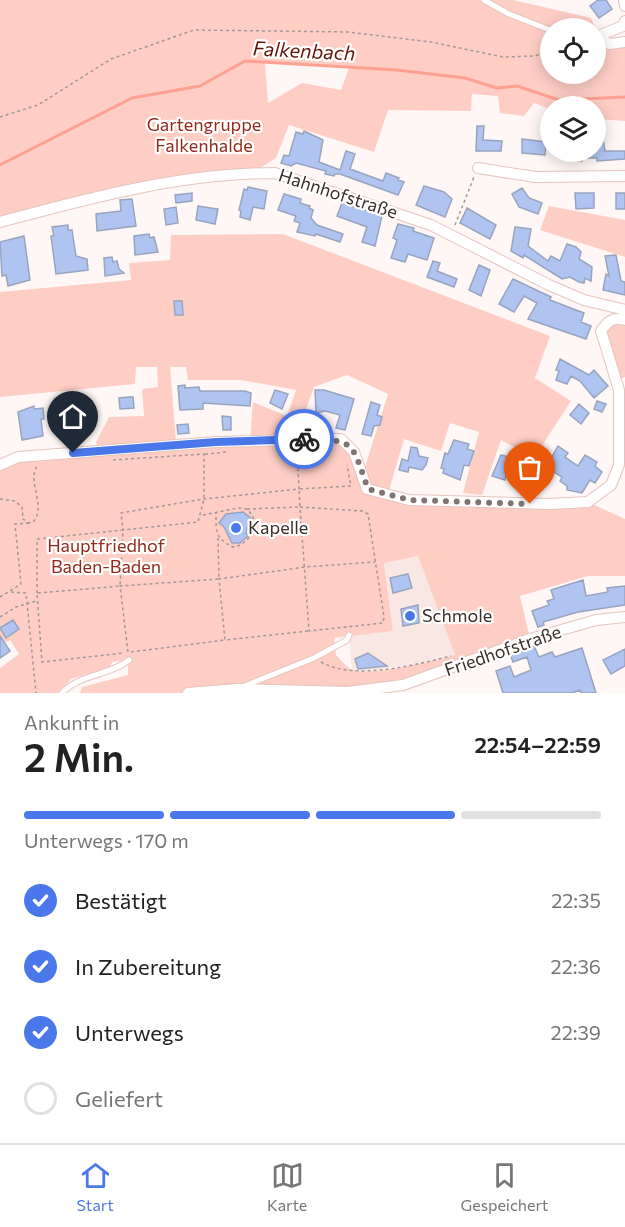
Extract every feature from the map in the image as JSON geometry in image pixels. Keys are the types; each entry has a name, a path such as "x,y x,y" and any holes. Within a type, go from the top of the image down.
{"street":[{"path":"624,0 625,6"},
{"path":"606,33 623,26 625,21"},
{"path":"606,40 625,42"},
{"name":"Hahnhofstraße","path":"0,222 97,196 164,184 252,173 275,173 400,213 451,234 584,300 625,310"},
{"path":"476,173 535,177 625,176"},
{"path":"0,465 18,457 216,442 341,439 354,452 368,489 409,500 550,504 588,502 611,485 619,465 619,390 601,331 608,321 615,318 625,320"},
{"name":"Friedhofstraße","path":"188,693 238,689 348,692 402,689 530,639 596,620 625,616"}],"lane":[{"path":"484,0 509,14 540,26"},
{"name":"Friedhofstraße","path":"238,689 265,676 314,658 347,640 349,635"},
{"path":"62,693 74,683 117,670 129,660"}],"path":[{"path":"0,117 38,105 111,59 194,30 348,32 430,42 502,57 540,54"},
{"path":"451,234 476,173"},
{"path":"297,448 309,631"},
{"path":"106,461 204,454 202,516 198,522 37,539 37,601 42,662 383,623 384,617 368,514 362,511 300,507 238,508 202,516"},
{"path":"129,660 120,586 123,530 121,513 204,499 351,486 346,458"},
{"path":"0,597 21,584 15,524 29,523 37,517 34,474 37,466"},
{"path":"0,499 8,499 19,504 23,519 29,523"},
{"path":"216,513 214,532 218,538 233,547 249,539 255,532 256,523 247,509"},
{"path":"218,538 219,579 225,640"},
{"path":"37,593 219,579 305,567 375,562"},
{"path":"11,592 26,593 36,693"},
{"path":"0,617 16,606 37,601"},
{"path":"314,658 332,669 366,671 417,664 455,655"}],"shaded area":[{"path":"418,556 455,655 417,664 366,671 352,670 349,635 393,631 384,562"}],"green space":[{"name":"Gartengruppe Falkenhalde","path":"0,0 513,0 591,18 540,18 540,84 606,84 606,41 625,43 625,121 606,120 606,96 540,96 540,105 534,103 524,116 500,113 498,96 472,94 471,111 388,110 374,152 289,125 276,158 252,173 164,184 0,222","holes":["265,63 349,68 341,90 302,83 268,103"]},
{"path":"549,206 625,220 625,257 540,230"},
{"name":"Hauptfriedhof Baden-Baden","path":"283,234 550,336 535,378 571,401 534,458 501,440 482,495 463,493 479,432 450,423 441,451 404,439 388,494 588,502 625,519 625,576 588,576 520,596 530,639 405,686 188,693 80,693 82,687 128,675 128,660 112,662 110,667 71,679 60,693 0,693 0,668 19,654 10,640 0,646 0,465 18,457 250,441 253,402 287,416 296,390 241,380 188,380 186,367 170,367 176,441 98,447 96,442 109,417 144,416 142,389 158,387 157,367 136,367 135,384 0,397 0,292 131,280 129,263 170,260 171,235","holes":["347,375 388,394 363,473 349,444 296,438 314,387","418,556 455,655 375,671 353,670 346,666 336,655 334,638 393,631 384,563"]},
{"path":"625,320 625,377 619,379 602,339 608,321"}],"building":[{"path":"598,0 606,0 612,9 599,18 590,6"},
{"path":"477,126 484,126 483,140 502,141 501,151 476,151"},
{"path":"304,131 323,140 319,162 340,170 346,151 355,154 350,169 383,181 386,173 399,178 398,180 404,182 398,195 340,174 334,176 325,174 326,171 296,163 291,166 281,163 284,155 289,156 296,132 303,134"},
{"path":"522,139 540,141 540,155 522,153"},
{"path":"606,151 625,151 625,159 606,160"},
{"path":"424,186 444,192 452,199 445,217 416,205"},
{"path":"248,187 267,191 264,209 253,207 250,220 240,217 241,211 239,210 244,189 247,190"},
{"path":"522,188 529,198 542,203 538,214 519,207 512,194"},
{"path":"192,193 192,201 176,203 175,195"},
{"path":"575,193 594,193 594,208 576,209"},
{"path":"616,193 625,193 625,209 616,209"},
{"path":"284,194 301,199 300,203 310,206 309,208 313,210 311,218 317,225 343,234 340,242 316,234 315,236 297,232 300,223 294,221 296,216 278,210"},
{"path":"132,199 136,226 97,231 96,214 121,211 120,200"},
{"path":"342,203 382,216 375,246 362,242 367,227 337,216"},
{"path":"198,206 218,209 215,224 196,220"},
{"path":"176,207 178,223 166,225 164,209"},
{"path":"467,208 496,225 490,239 460,223"},
{"path":"398,224 414,228 413,231 434,238 427,260 408,254 405,262 391,258 397,240 393,238"},
{"path":"68,225 68,230 72,230 76,256 87,259 88,270 56,274 52,227"},
{"path":"515,227 531,229 528,246 548,261 551,256 560,261 567,244 576,247 581,252 579,259 592,267 591,281 585,278 584,283 570,277 562,279 524,255 523,258 511,251"},
{"path":"149,234 150,238 154,237 158,252 135,255 134,236"},
{"path":"24,236 30,280 8,286 6,275 2,276 0,242"},
{"path":"616,255 621,281 625,282 625,295 603,290 606,274 609,276 605,256"},
{"path":"112,257 113,262 117,261 119,269 124,273 105,276 104,258"},
{"path":"433,261 440,263 437,271 457,279 454,287 427,277"},
{"path":"479,265 490,270 481,296 469,290"},
{"path":"513,279 551,297 550,300 584,313 581,322 591,326 586,339 528,319 537,303 524,296 514,312 499,304"},
{"path":"174,301 182,301 183,315 175,315"},
{"path":"560,359 589,375 594,370 608,386 594,398 580,381 571,376 567,384 556,380 559,371 556,370"},
{"path":"185,385 185,388 199,387 200,391 245,391 251,393 250,406 203,403 203,409 180,410 178,386"},
{"path":"275,390 288,394 282,409 270,403"},
{"path":"315,390 324,390 354,399 345,430 336,428 340,415 325,411 316,413"},
{"path":"133,397 134,408 120,409 119,398"},
{"path":"92,401 94,419 66,422 64,404"},
{"path":"597,401 606,404 602,412 594,409"},
{"path":"371,402 380,405 377,415 382,417 380,425 374,426 371,436 362,434"},
{"path":"579,404 589,413 581,424 570,415"},
{"path":"34,406 34,409 43,408 44,419 41,419 43,436 22,440 18,412"},
{"path":"222,416 231,417 231,430 223,430"},
{"path":"188,424 189,433 178,434 177,425"},
{"path":"454,440 469,444 467,449 474,451 469,466 464,465 460,480 443,473 444,469 441,468 445,453 448,454"},
{"path":"558,446 568,453 565,457 578,466 585,455 597,462 595,466 602,472 595,483 590,480 582,493 567,490 567,486 560,481 562,477 546,467"},
{"path":"411,447 417,448 419,456 428,458 426,465 422,470 409,467 408,472 399,470 402,459 408,461"},
{"path":"501,455 516,459 515,462 522,464 518,478 506,476 505,480 492,476"},
{"name":"Kapelle","path":"243,512 252,519 248,524 246,534 249,535 240,543 232,543 224,527 219,523 226,514"},
{"path":"408,574 412,588 393,593 390,578"},
{"path":"583,580 586,596 608,592 607,588 625,586 625,605 578,612 543,622 544,625 538,627 532,611 549,605 547,601 554,599 551,590"},
{"name":"Schmole","path":"418,605 419,623 403,626 401,609"},
{"path":"13,620 19,629 6,638 0,628"},
{"path":"0,636 10,651 0,658"},
{"path":"534,646 539,657 552,652 555,657 582,648 596,693 581,693 580,690 572,693 503,693 496,671 510,666 514,677 531,670 527,657 513,662 510,654"},
{"path":"625,649 625,666 611,674 603,660"},
{"path":"368,653 387,666 358,669 355,659"}],"waterway":[{"name":"Falkenbach","path":"0,165 132,98 200,86 245,61 397,70 465,78 497,88 517,86 559,100 625,97"}],"way so far":[{"path":"304,439 341,439 349,444 368,489 409,500 530,504"}],"place":[{"name":"Kapelle","path":"236,528"},
{"name":"Schmole","path":"410,616"}],"route":[{"path":"73,453 216,442 304,439"}]}
